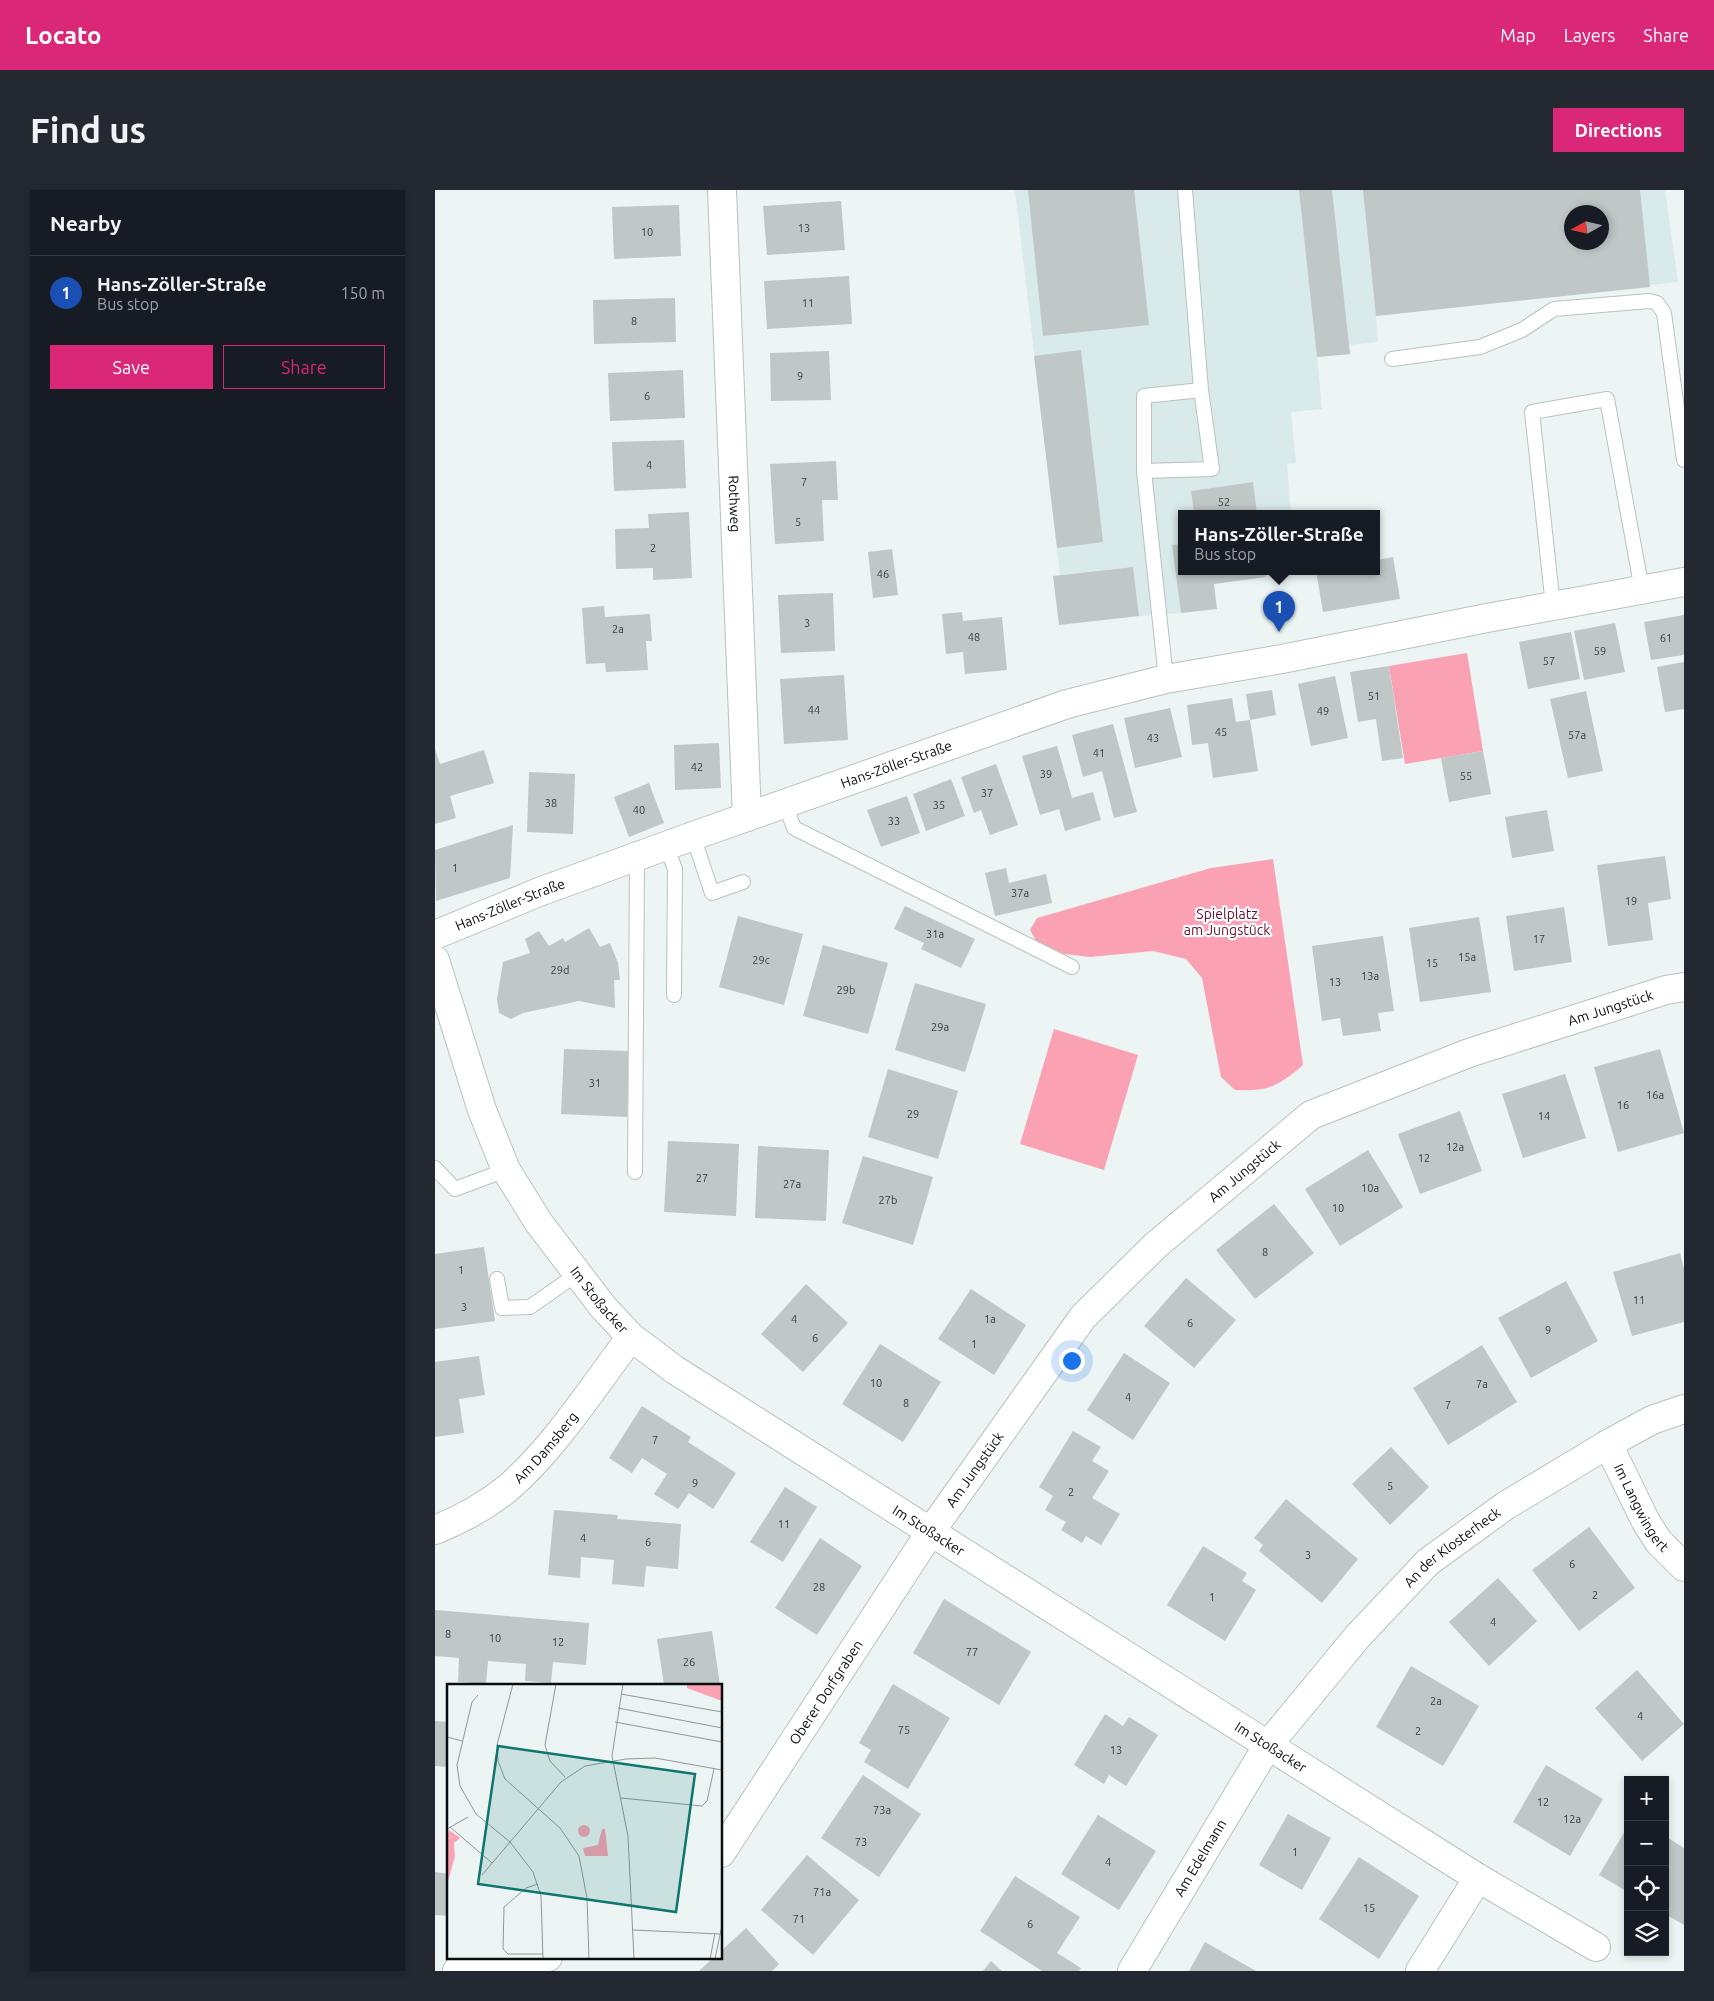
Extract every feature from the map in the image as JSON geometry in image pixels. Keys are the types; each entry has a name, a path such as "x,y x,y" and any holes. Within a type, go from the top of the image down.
{"street":[{"name":"Rothweg","path":"722,190 747,817"},
{"name":"Hans-Zöller-Straße","path":"435,936 539,892 1067,704 1166,679 1281,660 1684,582"},
{"name":"Im Stoßacker","path":"435,960 481,1110 506,1170 539,1223 577,1274 603,1307 631,1337 675,1370 1478,1878 1596,1948"},
{"name":"Am Jungstück","path":"931,1531 1083,1317 1155,1245 1311,1114 1469,1053 1666,990 1684,987"},
{"name":"Am Damsberg","path":"435,1530 481,1506 507,1488 544,1451 631,1337"},
{"name":"An der Klosterheck","path":"1268,1745 1358,1636 1428,1562 1505,1506 1608,1444 1652,1420 1684,1409"},
{"name":"Im Langwingert","path":"1608,1444 1645,1520 1658,1541 1684,1567"},
{"name":"Oberer Dorfgraben","path":"723,1849 931,1531"},
{"name":"Am Edelmann","path":"1132,1971 1268,1745"},
{"path":"1420,1971 1478,1878"},
{"path":"457,1971 504,1968 544,1958"}],"lane":[{"path":"1144,471 1212,469 1201,390 1185,190"},
{"path":"1393,359 1480,347 1522,330 1554,309 1649,301 1657,303 1664,312 1684,460"},
{"path":"1166,679 1144,471 1144,396 1201,390"},
{"path":"1553,606 1532,412 1607,399 1642,590"},
{"path":"785,804 795,828 1072,967"},
{"path":"693,836 712,893 743,882"},
{"path":"666,846 675,870 674,995"},
{"path":"635,1172 637,857"},
{"path":"435,1168 455,1189 506,1170"},
{"path":"497,1279 502,1308 530,1307 577,1274"}],"shaded area":[{"path":"1015,190 1665,190 1678,282 1376,316 1378,342 1349,345 1350,354 1317,357 1322,409 1291,412 1296,463 1287,464 1291,510 1257,510 1253,482 1191,491 1194,510 1178,510 1178,544 1172,545 1181,613 1139,616 1133,567 1060,575"}],"green space":[{"path":"1467,653 1483,751 1405,764 1389,666"},
{"name":"Spielplatz am Jungstück","path":"1273,859 1303,1065 1272,1086 1256,1090 1235,1090 1221,1077 1202,978 1186,959 1153,951 1090,957 1065,954 1039,946 1030,930 1037,918 1211,868"},
{"path":"1054,1029 1138,1055 1104,1170 1020,1144"}],"building":[{"path":"1028,190 1134,190 1149,325 1043,336"},
{"path":"1299,190 1332,190 1350,354 1317,357"},
{"path":"1363,190 1640,190 1650,287 1376,316"},
{"path":"841,201 845,250 767,255 763,206"},
{"path":"679,205 681,256 614,259 612,207"},
{"path":"849,276 852,324 767,329 764,281"},
{"path":"675,298 676,342 594,344 593,300"},
{"path":"1081,350 1103,542 1057,548 1034,356"},
{"path":"829,351 831,400 771,401 770,353"},
{"path":"683,370 685,418 610,421 608,373"},
{"path":"684,440 686,488 614,491 612,442"},
{"path":"836,461 838,500 822,500 824,541 775,544 770,464"},
{"path":"1253,482 1257,510 1194,510 1191,491"},
{"path":"689,512 692,578 653,580 653,568 616,569 615,529 649,528 648,514"},
{"path":"1178,544 1178,575 1266,575 1266,577 1214,584 1217,609 1181,613 1172,545"},
{"path":"892,549 898,595 873,598 868,552"},
{"path":"1393,557 1400,599 1323,612 1317,575 1380,575 1380,559"},
{"path":"1133,567 1139,616 1059,625 1053,576"},
{"path":"833,593 835,651 781,653 778,595"},
{"path":"604,606 605,617 650,614 652,641 646,641 648,670 606,672 605,663 586,664 582,608"},
{"path":"962,612 963,621 1002,617 1007,670 965,674 963,652 946,654 942,614"},
{"path":"1684,615 1684,655 1651,660 1644,622"},
{"path":"1615,623 1625,672 1584,680 1574,631"},
{"path":"1571,632 1580,679 1528,689 1519,642"},
{"path":"1684,662 1684,709 1665,712 1657,667"},
{"path":"1389,666 1403,758 1382,761 1376,719 1358,722 1350,672"},
{"path":"844,675 848,740 784,744 780,679"},
{"path":"1335,676 1348,738 1311,746 1298,684"},
{"path":"1272,690 1276,715 1250,720 1246,694"},
{"path":"1586,691 1603,771 1568,778 1550,699"},
{"path":"1232,698 1236,722 1250,720 1258,771 1213,778 1208,743 1192,745 1187,705"},
{"path":"1170,708 1182,757 1135,768 1124,718"},
{"path":"1113,724 1137,812 1114,818 1102,771 1083,777 1072,735"},
{"path":"719,743 721,788 675,790 674,745"},
{"path":"1057,746 1072,798 1093,792 1101,820 1065,831 1059,809 1040,815 1022,756"},
{"path":"435,749 440,764 484,750 494,783 450,796 456,818 435,824"},
{"path":"1483,751 1491,794 1449,802 1441,758"},
{"path":"996,764 1018,825 990,835 981,810 974,813 961,777"},
{"path":"529,772 575,774 573,834 527,832"},
{"path":"951,779 965,816 926,831 913,794"},
{"path":"649,783 664,823 629,837 614,797"},
{"path":"907,796 920,833 881,847 867,810"},
{"path":"1547,810 1554,851 1512,858 1505,817"},
{"path":"513,825 510,878 436,901 435,850"},
{"path":"1665,856 1671,899 1648,903 1653,940 1608,946 1597,865"},
{"path":"1006,868 1009,883 1046,874 1052,903 995,916 985,873"},
{"path":"905,906 975,939 961,968 921,949 924,943 894,929"},
{"path":"1564,907 1572,962 1514,971 1506,916"},
{"path":"738,916 803,934 784,1005 719,987"},
{"path":"1479,917 1491,992 1420,1002 1409,928"},
{"path":"589,928 600,947 610,943 618,963 620,980 614,980 615,1008 579,1001 523,1013 511,1019 499,1013 497,999 503,962 530,953 525,939 539,931 549,946 563,938 565,942"},
{"path":"1383,936 1394,1011 1378,1013 1381,1031 1343,1036 1340,1018 1322,1021 1312,946"},
{"path":"823,945 888,963 868,1034 803,1016"},
{"path":"915,983 986,1004 965,1072 895,1050"},
{"path":"564,1049 630,1051 627,1117 561,1114"},
{"path":"1660,1049 1684,1133 1618,1152 1594,1067"},
{"path":"888,1069 958,1091 938,1159 868,1137"},
{"path":"1565,1074 1586,1138 1523,1158 1502,1094"},
{"path":"1460,1111 1482,1171 1420,1194 1398,1134"},
{"path":"668,1141 739,1144 736,1216 664,1212"},
{"path":"758,1146 829,1150 826,1221 755,1218"},
{"path":"1368,1150 1403,1207 1340,1246 1305,1189"},
{"path":"863,1156 933,1177 913,1245 842,1223"},
{"path":"1274,1204 1314,1253 1255,1299 1216,1250"},
{"path":"484,1247 495,1321 435,1329 435,1254"},
{"path":"1680,1253 1684,1269 1684,1322 1632,1336 1613,1272"},
{"path":"1186,1278 1236,1320 1194,1368 1144,1326"},
{"path":"1566,1281 1598,1341 1531,1378 1498,1318"},
{"path":"806,1284 848,1323 803,1372 761,1334"},
{"path":"971,1289 1026,1325 994,1375 938,1339"},
{"path":"880,1344 941,1382 903,1442 842,1404"},
{"path":"1482,1345 1517,1402 1448,1445 1413,1388"},
{"path":"1124,1353 1170,1383 1133,1440 1087,1410"},
{"path":"479,1356 485,1395 459,1399 464,1433 435,1437 435,1362"},
{"path":"642,1406 691,1437 688,1442 736,1473 713,1509 689,1493 678,1509 654,1494 667,1474 642,1458 632,1473 609,1458"},
{"path":"1073,1431 1101,1447 1092,1461 1109,1471 1092,1498 1120,1514 1101,1545 1086,1536 1082,1543 1061,1530 1066,1522 1045,1510 1053,1496 1039,1487"},
{"path":"1391,1447 1429,1487 1390,1525 1352,1484"},
{"path":"785,1487 817,1507 783,1562 750,1542"},
{"path":"1286,1499 1358,1559 1322,1603 1259,1551 1263,1545 1254,1538"},
{"path":"554,1510 618,1515 617,1519 681,1524 678,1569 646,1566 644,1587 612,1584 614,1560 581,1557 580,1578 548,1575"},
{"path":"1589,1527 1635,1588 1579,1631 1532,1570"},
{"path":"820,1538 862,1566 817,1635 775,1608"},
{"path":"1203,1546 1247,1573 1242,1581 1256,1590 1225,1641 1167,1605"},
{"path":"1498,1578 1537,1621 1489,1666 1449,1622"},
{"path":"944,1599 1031,1652 999,1705 913,1653"},
{"path":"435,1610 589,1623 586,1665 553,1662 551,1683 525,1681 526,1664 488,1661 486,1684 458,1682 459,1658 435,1656"},
{"path":"712,1631 720,1684 664,1684 657,1639"},
{"path":"1411,1666 1479,1706 1443,1766 1376,1727"},
{"path":"1637,1670 1684,1724 1642,1761 1595,1708"},
{"path":"893,1684 950,1718 908,1789 864,1762 871,1750 859,1743"},
{"path":"1105,1714 1123,1726 1129,1717 1158,1735 1126,1786 1109,1775 1104,1784 1074,1765"},
{"path":"435,1721 447,1722 447,1767 435,1766"},
{"path":"1546,1765 1603,1799 1570,1856 1513,1822"},
{"path":"863,1775 921,1814 879,1877 821,1838"},
{"path":"1288,1814 1331,1838 1302,1890 1259,1865"},
{"path":"1098,1815 1156,1851 1119,1910 1061,1874"},
{"path":"1624,1833 1624,1890 1599,1875"},
{"path":"1669,1839 1684,1848 1684,1925 1669,1916"},
{"path":"807,1855 859,1900 813,1955 761,1910"},
{"path":"1359,1857 1419,1896 1379,1959 1319,1919"},
{"path":"435,1872 447,1874 447,1916 435,1915"},
{"path":"1015,1876 1080,1917 1057,1953 1081,1968 1079,1971 1042,1971 980,1931"},
{"path":"746,1928 779,1964 772,1971 699,1971 713,1958 723,1958 723,1949"},
{"path":"1205,1942 1256,1971 1189,1971"},
{"path":"991,1961 1002,1971 983,1971"}],"place":[{"name":"Hans-Zöller-Straße","path":"1279,632"}]}
